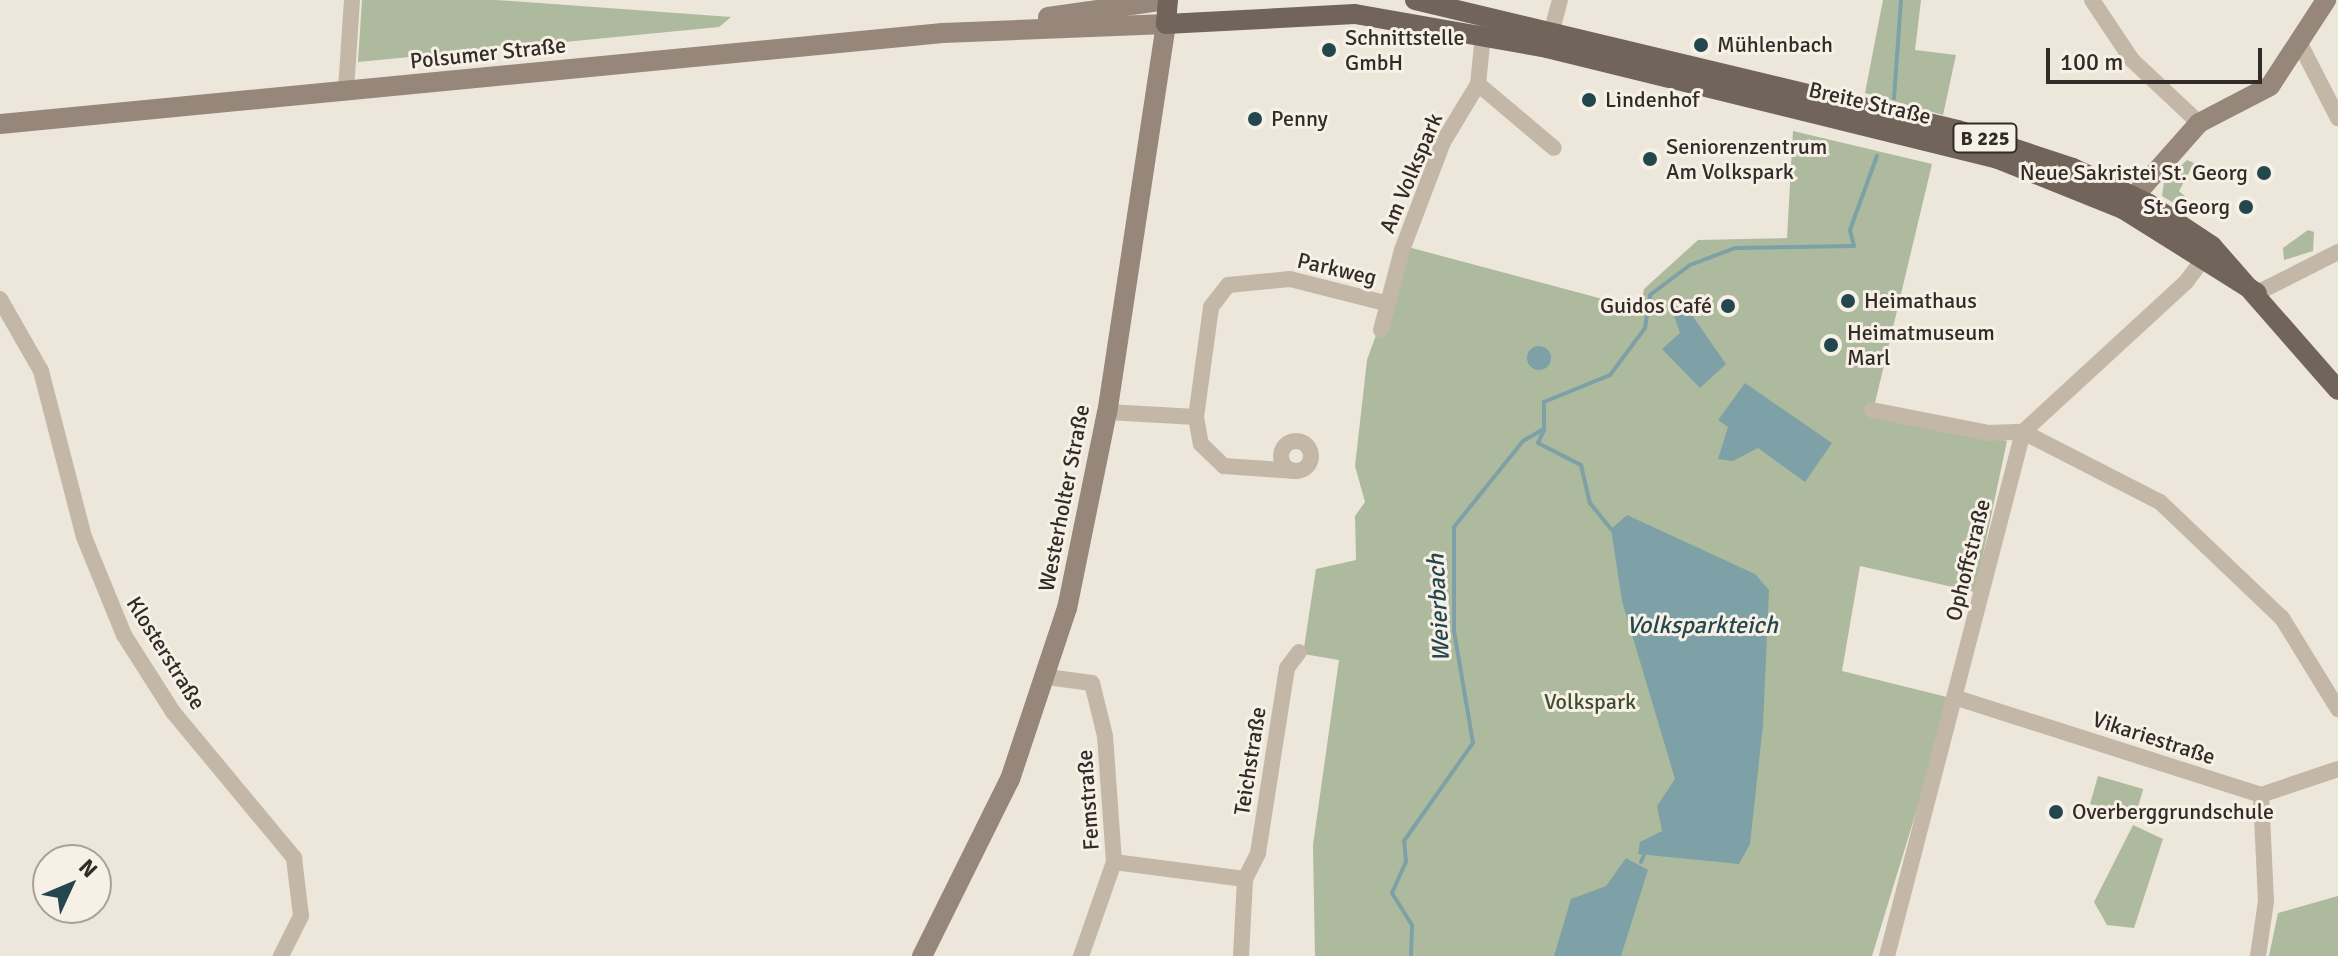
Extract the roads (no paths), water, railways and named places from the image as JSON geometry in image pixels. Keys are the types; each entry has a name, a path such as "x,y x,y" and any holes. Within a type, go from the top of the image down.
{"main road":[{"name":"Polsumer Straße","path":"982,30 1169,0"},
{"path":"1166,24 1169,0"},
{"name":"Breite Straße","path":"1415,0 1484,26"},
{"path":"2127,202 2199,123 2270,86 2326,0"},
{"name":"Breite Straße","path":"1166,24 1355,14 1484,26 1549,40 2009,162 2127,202 2208,252 2257,293"},
{"name":"Polsumer Straße","path":"0,124 982,30 1166,24"},
{"name":"Westerholter Straße","path":"922,956 987,832 1047,677 1107,412 1166,24"},
{"name":"B 225","path":"2257,293 2338,390"}],"street":[{"path":"346,90 352,0"},
{"path":"1549,40 1560,0"},
{"path":"2092,0 2132,60 2199,123"},
{"name":"Am Volkspark","path":"1381,330 1385,303 1443,142 1478,84 1484,26"},
{"path":"2298,40 2338,118"},
{"path":"1478,84 1554,148"},
{"path":"2023,432 2208,252"},
{"path":"2257,293 2338,252"},
{"name":"Parkweg","path":"1295,471 1224,466 1201,444 1196,417 1211,307 1228,285 1290,279 1385,303"},
{"name":"Klosterstraße","path":"0,299 41,371 84,537 124,635 173,712 294,858 301,916 281,956"},
{"path":"1872,410 1988,433 2023,432 2160,502 2235,566 2311,654 2338,709"},
{"path":"1107,412 1196,417"},
{"name":"Ophoffstraße","path":"1887,956 1957,698 2023,432"},
{"name":"Teichstraße","path":"1241,956 1245,879 1258,853 1287,668 1299,652"},
{"name":"Femstraße","path":"1047,677 1097,689 1114,862 1081,956"},
{"name":"Vikariestraße","path":"1957,698 2261,795"},
{"path":"2258,956 2266,901 2261,795 2338,769"},
{"path":"1114,862 1245,879"}],"water":[{"path":"1685,305 1726,364 1700,388 1662,349 1680,333 1673,313"},
{"path":"1539,346 1550,353 1551,358 1544,369 1539,370 1528,363 1527,358 1534,347"},
{"path":"1745,383 1832,443 1805,482 1758,448 1733,461 1718,459 1728,427 1718,420"},
{"name":"Volksparkteich","path":"1627,515 1755,574 1769,590 1763,725 1750,844 1739,864 1638,854 1640,842 1662,831 1657,806 1675,779 1622,601 1611,529"},
{"path":"1626,858 1648,870 1621,956 1554,956 1571,899 1606,886"}],"waterway":[{"name":"Weierbach","path":"1894,98 1901,0"},
{"name":"Weierbach","path":"1411,956 1412,925 1392,893 1406,862 1404,841 1473,743 1454,631 1454,527 1523,441 1544,429 1544,402 1610,375 1645,328 1650,295 1690,265 1735,248 1854,246 1850,230 1877,156"},
{"path":"1544,430 1538,443 1581,465 1590,503 1611,529"},
{"path":"1641,862 1644,855"}],"place":[{"name":"Mühlenbach","path":"1701,45"},
{"name":"Schnittstelle GmbH","path":"1329,50"},
{"name":"Lindenhof","path":"1589,100"},
{"name":"Penny","path":"1255,119"},
{"name":"Seniorenzentrum Am Volkspark","path":"1650,159"},
{"name":"Neue Sakristei St. Georg","path":"2264,173"},
{"name":"St. Georg","path":"2246,207"},
{"name":"Heimathaus","path":"1848,301"},
{"name":"Guidos Café","path":"1728,306"},
{"name":"Heimatmuseum Marl","path":"1831,345"},
{"name":"Overberggrundschule","path":"2056,812"}],"park label":[{"name":"Volkspark","path":"1590,702"}]}
